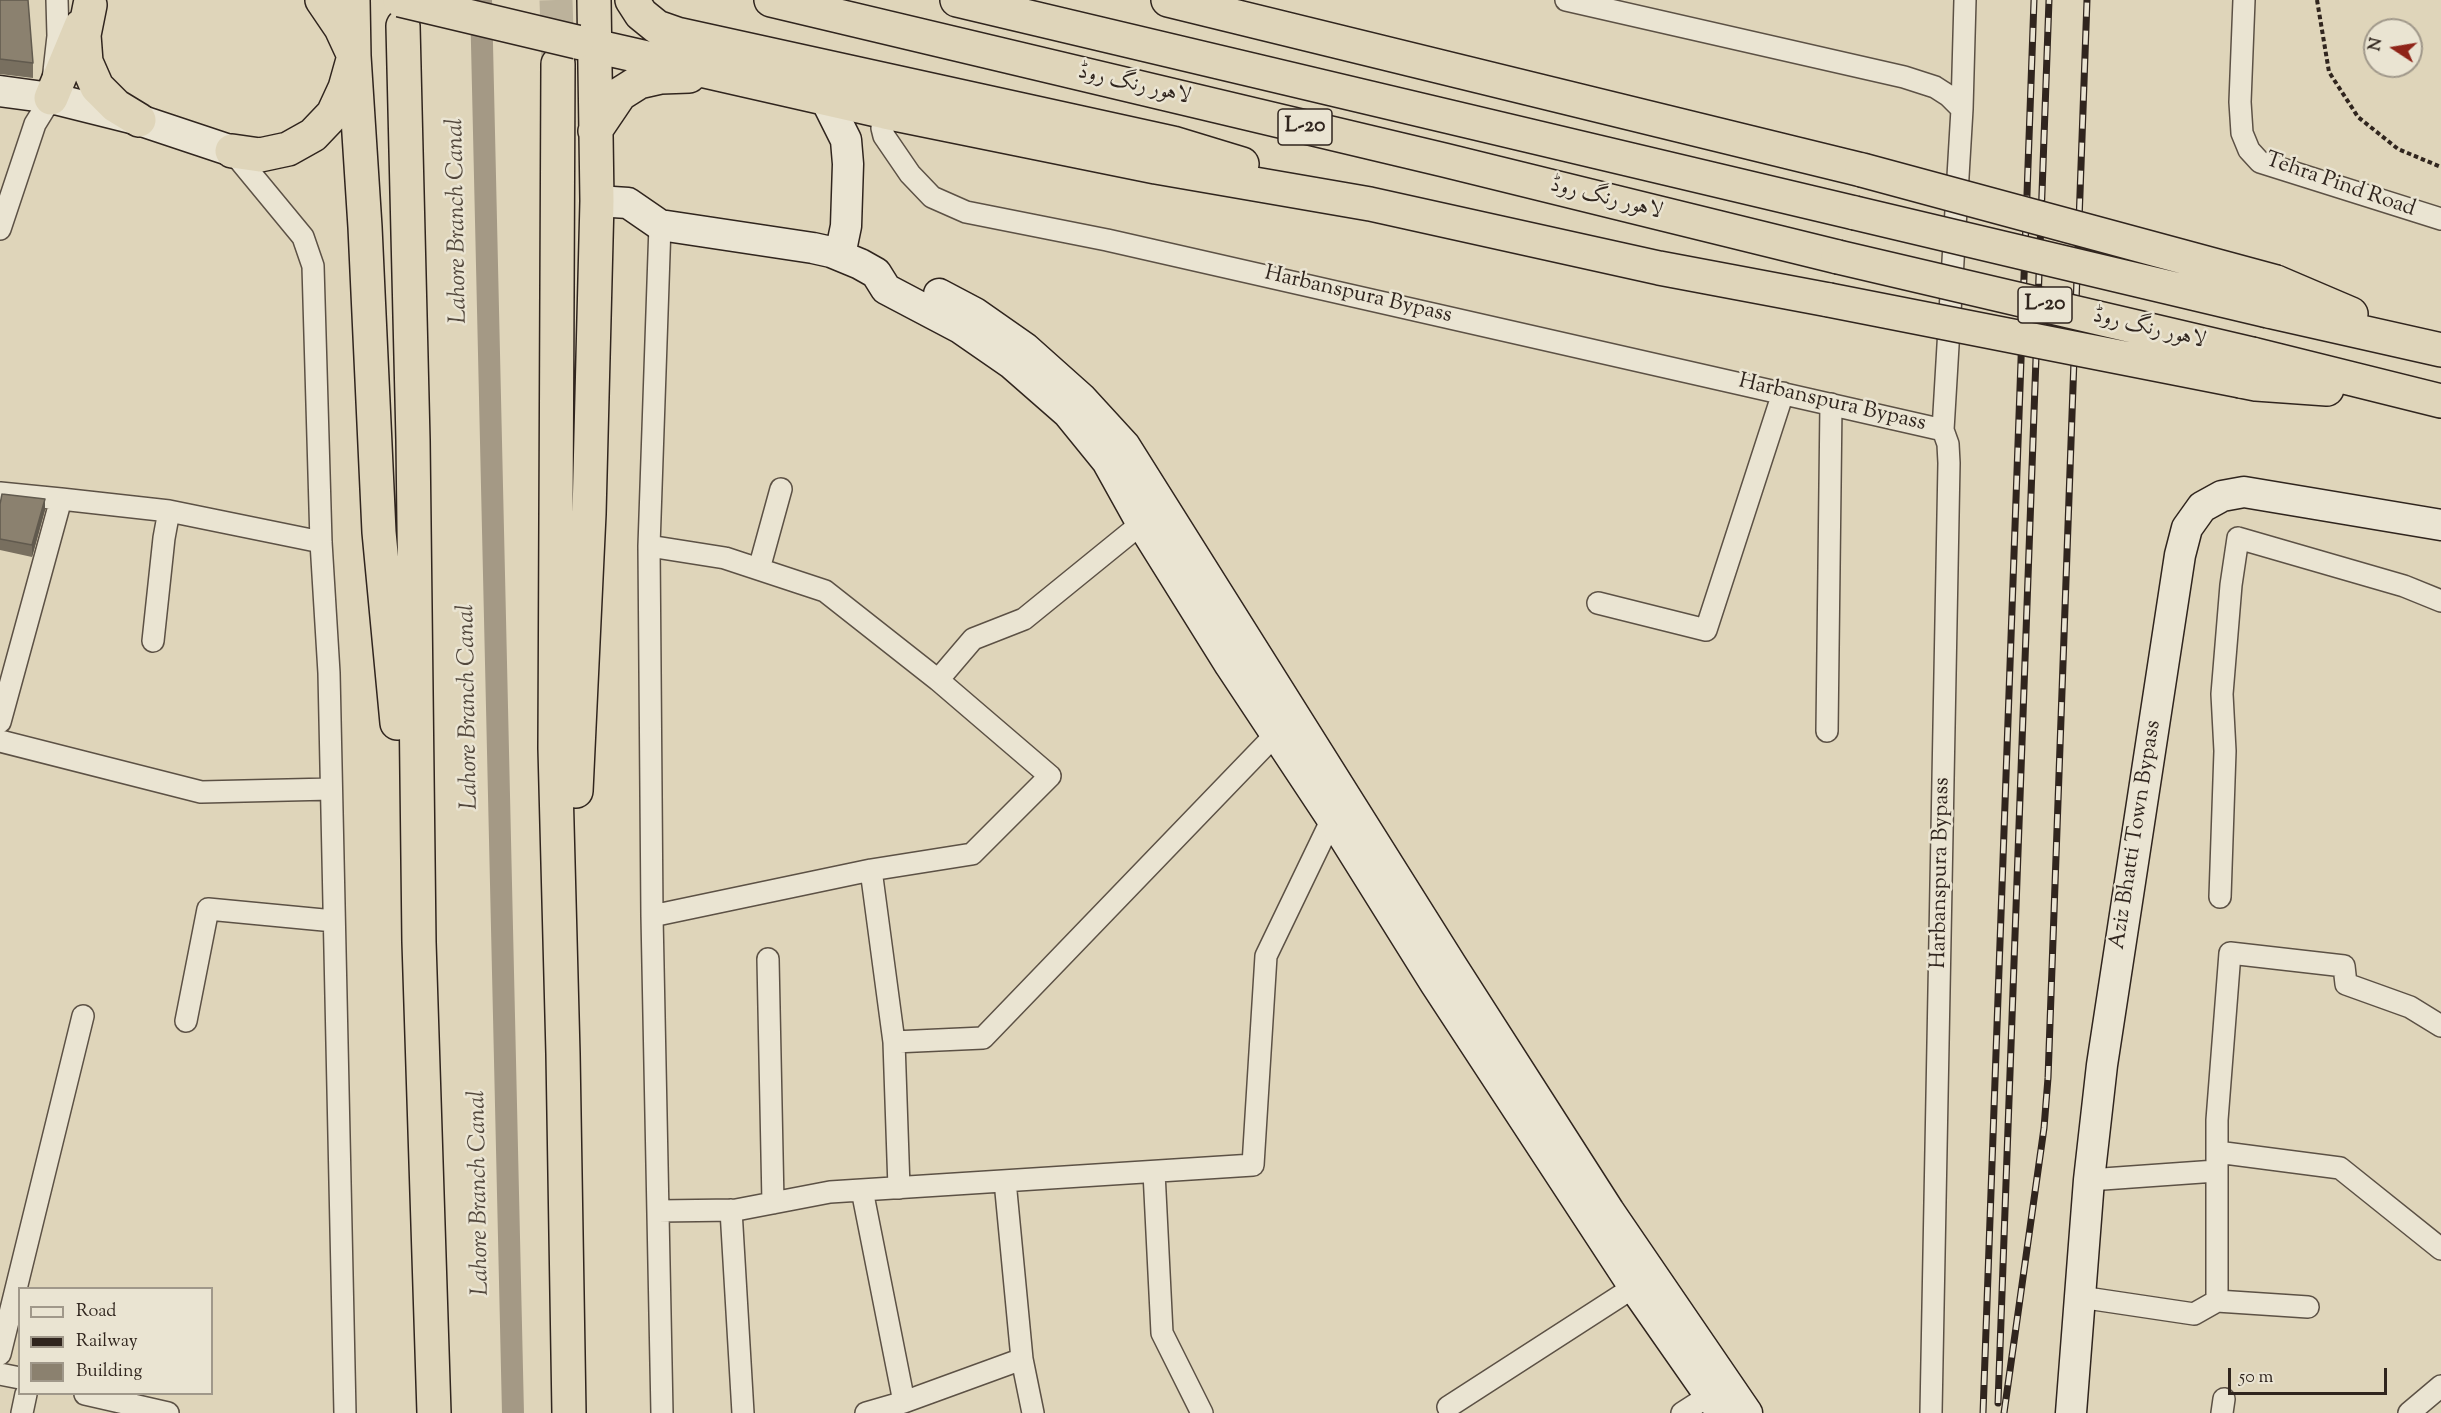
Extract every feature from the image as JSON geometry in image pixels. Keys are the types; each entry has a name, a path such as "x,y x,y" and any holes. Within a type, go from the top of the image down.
{"highway":[{"path":"232,151 260,155 288,149 314,135 333,114 345,88 354,56 341,28 322,0"},
{"path":"353,0 379,532 419,942"},
{"path":"569,1413 555,748 577,50 594,0"},
{"path":"632,0 641,14 657,27 677,34 1173,143 1370,204"},
{"name":"لاہور رنگ روڈ","path":"771,0 1838,256 2247,368 2428,398"},
{"name":"لاہور رنگ روڈ","path":"957,0 1856,213 2272,296 2435,349"},
{"path":"1168,0 1862,170 2272,296"},
{"path":"51,98 92,2"},
{"path":"92,2 84,35 87,62 98,87 116,106 139,120"},
{"path":"434,1413 419,942 414,440 401,13 577,50 720,76 826,100 1156,167 1370,204 1659,268 1829,300 2247,368"},
{"path":"563,1054 589,514 597,201 595,131 577,50"},
{"path":"595,131 620,94 639,82 661,77 720,76"}],"main road":[{"path":"0,91 51,98 139,120 232,151"},
{"path":"826,100 840,123 847,148 846,226 840,255"},
{"path":"597,201 628,203 660,225 813,248 840,255 876,273 895,271 975,313 1025,348 1081,398 1125,446 1153,514 1283,723 1332,819 1435,983 1634,1287 1716,1404"},
{"name":"Aziz Bhatti Town Bypass","path":"2071,1413 2089,1180 2102,1065 2180,555 2187,528 2202,507 2222,496 2244,492 2441,525"},
{"path":"1283,723 1339,790 1610,1211 1747,1413"}],"street":[{"path":"0,229 35,124 51,98 58,36 57,0"},
{"path":"1566,0 1904,77 1935,87 1949,96 1962,109"},
{"path":"1943,430 1962,109 1965,0"},
{"name":"Tehra Pind Road","path":"2244,0 2240,102 2242,133 2248,150 2260,162 2441,219"},
{"name":"Harbanspura Bypass","path":"885,112 882,128 884,136 899,160 932,197 966,212 1107,240 1943,430 1948,444 1949,463 1931,1413"},
{"path":"232,151 303,237 313,266 321,542 328,673 345,1413"},
{"path":"660,225 649,546 652,916 662,1413"},
{"path":"1598,603 1706,630 1783,393"},
{"path":"1827,731 1832,404"},
{"path":"759,569 781,489"},
{"path":"0,493 169,511 321,542"},
{"path":"0,722 61,499"},
{"path":"153,641 169,511"},
{"path":"938,680 973,639 1024,618 1153,514"},
{"path":"2220,897 2225,752 2222,694 2230,585 2238,538 2404,586 2441,601"},
{"path":"649,546 725,558 825,591 938,680 1050,776 972,854 872,870 652,916"},
{"path":"894,1042 982,1038 1283,723"},
{"path":"0,741 201,792 331,789"},
{"path":"658,1211 731,1210 830,1192 1253,1165 1266,957 1332,819 1339,790"},
{"path":"872,870 894,1042 899,1188"},
{"path":"186,1022 198,948 208,909 334,921"},
{"path":"2217,1301 2217,1162 2223,1032 2230,953 2344,966 2346,984 2410,1007 2441,1026"},
{"path":"768,959 773,1203"},
{"path":"0,1354 83,1016"},
{"path":"2089,1180 2217,1162 2340,1168 2441,1249"},
{"path":"1154,1172 1162,1333 1202,1413"},
{"path":"1005,1181 1022,1359 1033,1413"},
{"path":"862,1190 904,1402"},
{"path":"731,1210 744,1413"},
{"path":"1448,1407 1634,1287"},
{"path":"2080,1297 2194,1314 2217,1301 2308,1307"},
{"path":"866,1413 904,1402 1022,1359"},
{"path":"0,1374 18,1378"},
{"path":"2409,1413 2441,1386"},
{"path":"22,1413 26,1395"},
{"path":"89,1395 160,1412"},
{"path":"1682,1413 1716,1404"}],"path":[{"path":"2317,0 2329,72 2358,117 2398,149 2441,167"}],"building":[{"path":"0,0 28,0 33,63 0,59"},
{"path":"2,494 45,499 32,545 0,539"}],"waterway":[{"name":"Lahore Branch Canal","path":"481,0 513,1413"}],"tunnel":[{"path":"556,0 558,64"}],"railway":[{"path":"1983,1413 2034,0"},
{"path":"1998,1403 2049,0"},
{"path":"2004,1413 2044,1128 2048,1078 2087,0"}]}
